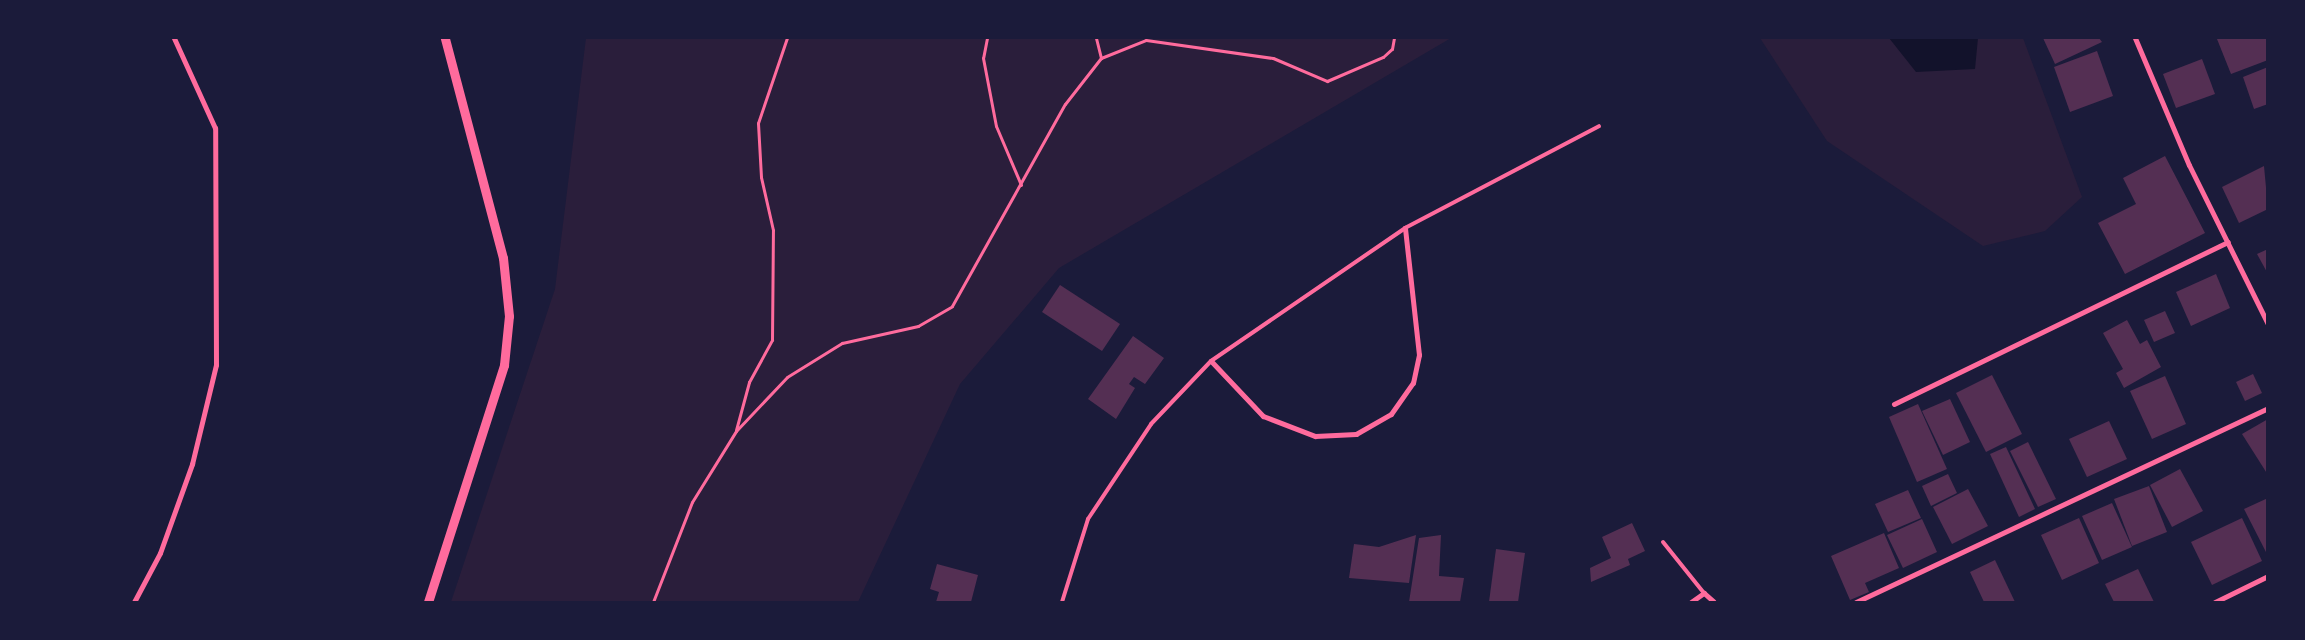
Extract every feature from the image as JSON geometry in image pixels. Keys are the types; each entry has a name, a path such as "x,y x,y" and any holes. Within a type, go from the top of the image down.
{"street":[{"path":"134,602 160,554 192,464 216,365 215,128 174,38"},
{"path":"428,602 504,365 509,316 502,258 445,38"},
{"path":"2135,38 2189,165 2268,324"},
{"path":"1212,361 1263,416 1315,436 1356,434 1391,414 1413,383 1419,355 1405,228"},
{"path":"1894,404 2228,242"},
{"path":"1856,602 2268,408"},
{"path":"2215,602 2268,576"},
{"path":"1692,602 1704,593 1714,602"}],"lane":[{"path":"1062,602 1088,519 1150,424 1212,361 1405,228 1600,126"},
{"path":"1663,542 1704,593"}],"path":[{"path":"736,430 749,382 772,340 773,230 761,177 758,123 787,38"},
{"path":"987,38 983,58 996,126 1021,185"},
{"path":"1096,38 1100,58"},
{"path":"653,602 692,502 736,430 787,377 842,343 918,326 952,306 977,254 1021,185 1065,104 1100,58 1146,40 1274,58 1327,81 1383,57 1392,49 1394,38"}],"shaded area":[{"path":"586,38 1451,38 1059,268 960,384 858,602 451,602 555,289"},
{"path":"1760,38 2023,38 2082,197 2045,231 1983,246 1827,141"},
{"path":"1889,38 1978,38 1975,69 1916,72"}],"building":[{"path":"2043,38 2099,38 2102,42 2055,64"},
{"path":"2268,38 2268,60 2231,74 2217,39"},
{"path":"2097,51 2113,96 2070,112 2054,67"},
{"path":"2202,59 2215,94 2176,108 2163,74"},
{"path":"2268,67 2268,104 2254,109 2243,77"},
{"path":"2165,156 2205,233 2125,274 2098,223 2136,204 2123,178"},
{"path":"2264,166 2268,209 2239,223 2222,187"},
{"path":"2268,249 2268,274 2257,254"},
{"path":"2216,274 2230,308 2191,326 2176,292"},
{"path":"1060,285 1120,324 1102,351 1042,312"},
{"path":"2165,311 2175,333 2154,342 2144,320"},
{"path":"2127,320 2140,344 2147,340 2161,367 2124,388 2116,373 2123,369 2103,333"},
{"path":"1133,336 1164,358 1145,384 1134,377 1129,384 1135,388 1116,419 1088,399"},
{"path":"2253,374 2262,393 2245,401 2236,382"},
{"path":"1992,375 2022,434 1986,452 1956,393"},
{"path":"2165,376 2186,424 2152,439 2130,391"},
{"path":"1950,399 1970,442 1943,455 1922,411"},
{"path":"1918,404 1947,469 1917,482 1889,417"},
{"path":"2268,419 2268,475 2242,434"},
{"path":"2109,421 2127,459 2087,477 2069,439"},
{"path":"2028,442 2056,499 2038,507 2010,451"},
{"path":"2006,447 2035,509 2019,517 1990,454"},
{"path":"2180,469 2203,511 2172,527 2150,485"},
{"path":"1948,474 1957,493 1931,506 1922,486"},
{"path":"2149,486 2167,532 2132,546 2114,499"},
{"path":"1968,489 1988,526 1952,544 1933,507"},
{"path":"1908,490 1921,518 1888,532 1875,504"},
{"path":"2268,498 2268,556 2244,509"},
{"path":"2112,503 2132,547 2102,560 2082,516"},
{"path":"2079,518 2099,563 2062,580 2041,535"},
{"path":"2242,518 2262,561 2212,585 2191,542"},
{"path":"1922,519 1937,552 1903,568 1887,535"},
{"path":"1632,523 1645,551 1628,559 1630,565 1591,582 1590,568 1611,558 1602,537"},
{"path":"1884,533 1899,568 1865,583 1869,592 1850,600 1831,556"},
{"path":"1416,535 1409,583 1349,578 1354,544 1379,547"},
{"path":"1441,535 1439,576 1464,578 1460,602 1409,602 1419,538"},
{"path":"1496,549 1525,553 1518,602 1489,602"},
{"path":"1995,560 2015,602 1984,602 1970,572"},
{"path":"937,564 978,575 971,602 936,602 939,592 930,589"},
{"path":"2138,569 2154,602 2114,602 2105,584"}]}
